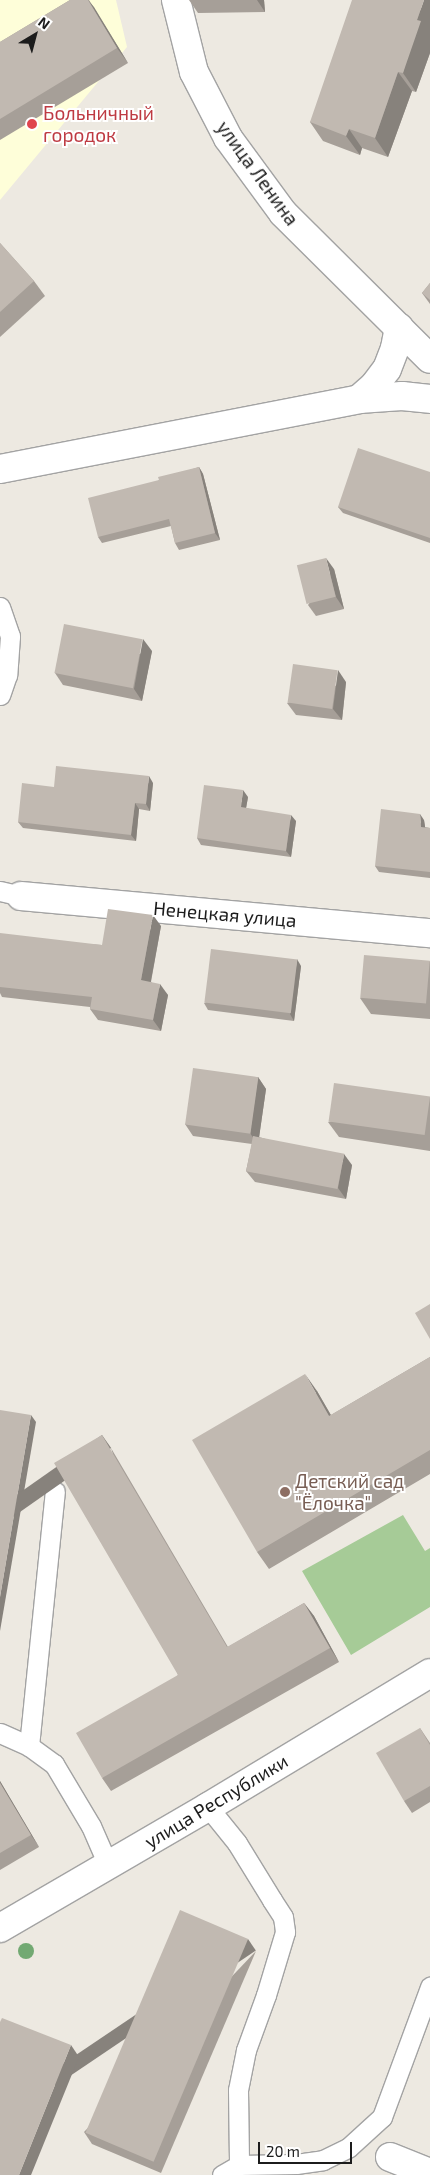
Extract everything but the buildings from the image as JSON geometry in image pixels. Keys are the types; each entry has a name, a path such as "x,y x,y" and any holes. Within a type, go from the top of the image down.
{"street":[{"name":"улица Ленина","path":"176,0 194,72 228,138 283,214 430,359"},
{"path":"359,399 374,386 387,369 395,348 399,327"},
{"path":"0,469 359,399 402,396 430,399"},
{"name":"Ненецкая улица","path":"10,893 430,933"},
{"name":"улица Республики","path":"0,1928 427,1679"},
{"path":"390,2157 430,2173"}],"lane":[{"path":"0,607 10,636 6,675 0,695"},
{"path":"30,1746 55,1491"},
{"path":"0,1733 30,1746 54,1764 91,1826 108,1865"},
{"path":"208,1807 237,1843 283,1917 286,1932 246,2050 238,2090 238,2166"},
{"path":"222,2175 238,2166 296,2164 323,2160 348,2148 382,2118 430,1986"}],"shaded area":[{"name":"Больничный городок","path":"0,0 116,0 127,47 0,200"},
{"path":"403,1515 425,1551 430,1548 430,1607 351,1655 302,1571"}],"place":[{"name":"Больничный городок","path":"32,124"},
{"name":"Детский сад \"Ёлочка\"","path":"285,1492"}]}
